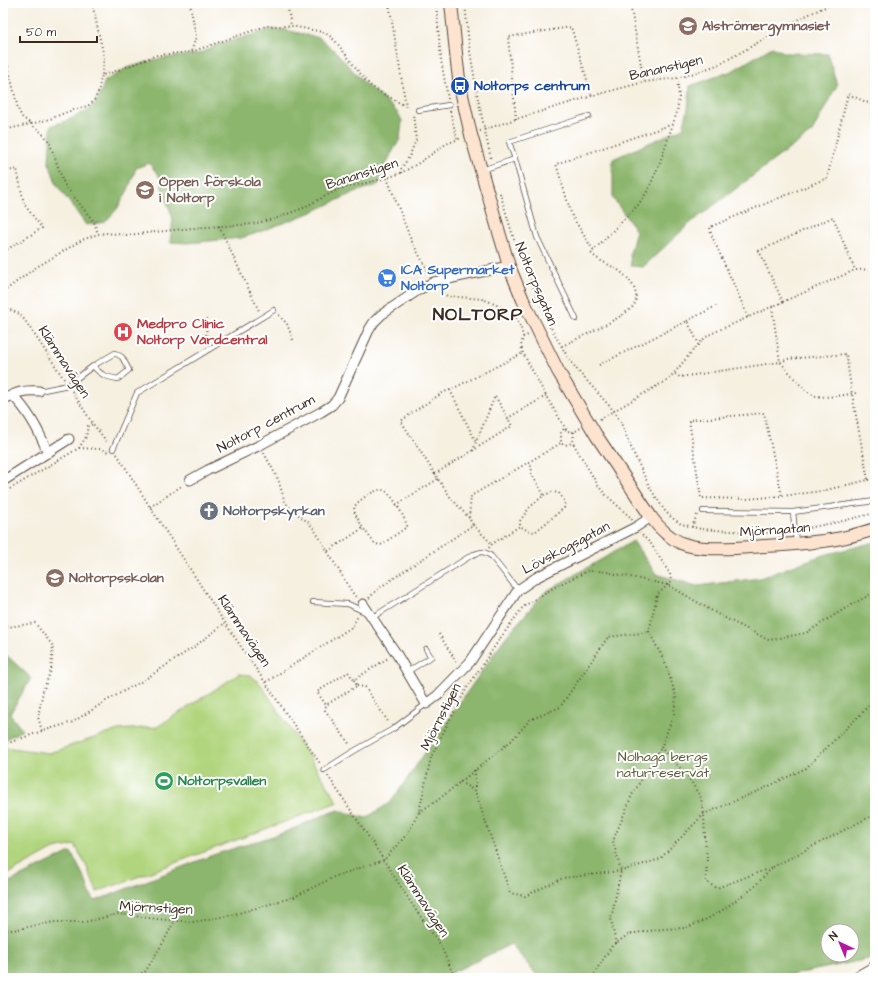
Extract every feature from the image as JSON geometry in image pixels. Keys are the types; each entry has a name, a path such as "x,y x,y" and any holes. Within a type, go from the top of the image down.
{"street":[{"name":"Noltorpsgatan","path":"451,3 460,86 470,135 510,266 523,300 558,371 596,435 660,529 677,541"},
{"name":"Noltorp centrum","path":"190,480 260,446 332,405 338,398 369,330 380,315 420,289 434,282 510,266"},
{"path":"3,400 26,390 40,391"},
{"path":"12,395 20,403 43,440 48,453"},
{"path":"3,481 69,440"},
{"name":"Lövskogsgatan","path":"426,704 437,696 470,662 518,590 537,577 636,527 651,517"},
{"name":"Mjörngatan","path":"677,541 694,546 719,549 838,539 875,529"},
{"path":"361,606 371,616 396,652 426,704"},
{"path":"854,978 875,966"}],"lane":[{"path":"418,110 449,106"},
{"path":"576,319 537,237 509,142 589,116"},
{"path":"480,170 515,159"},
{"path":"113,449 137,393 274,310"},
{"path":"40,391 68,384 93,366 115,353 122,357 129,370 118,378 110,378 99,374 93,366"},
{"path":"703,510 793,512 875,501"},
{"path":"793,512 796,543"},
{"path":"371,616 472,554 482,551 491,556 518,590"},
{"path":"313,602 361,606"},
{"path":"407,672 431,656 426,649"},
{"path":"324,770 393,729 426,704"}],"path":[{"path":"3,130 50,119 91,104 95,100 102,74 104,57 92,3"},
{"path":"190,3 196,37 192,52"},
{"path":"287,3 291,26"},
{"path":"389,3 406,107"},
{"path":"436,3 441,60 456,139"},
{"path":"630,3 644,82"},
{"name":"Bananstigen","path":"3,292 35,268 82,240 98,234 106,233 127,235 253,224 277,218 303,208 339,190 401,173 419,164 446,144 456,139 592,96 644,82 677,78 720,64 805,16 834,3"},
{"path":"102,74 111,73 157,55 192,52 266,26 291,26 318,30 325,33 338,43 371,86 412,109 416,140 410,157 401,169 401,173"},
{"path":"516,119 508,37 571,27 592,96"},
{"path":"3,47 18,109 22,117 42,133 49,141 64,184 94,222 98,234"},
{"path":"3,76 10,74"},
{"path":"593,250 639,204 648,190 659,165 677,112 679,97 677,78"},
{"path":"748,317 740,296 710,234 710,227 827,178 848,94 875,106"},
{"path":"562,346 617,318 631,309 635,304 636,293 631,283 624,275 591,253 593,250 572,216 556,164 673,124"},
{"path":"3,172 17,170 24,204 42,228 3,252"},
{"path":"387,178 411,240 434,282 442,292 447,296 483,299 510,311 516,317 523,337 521,346 523,353 567,431"},
{"path":"783,302 759,251 833,217 855,270"},
{"path":"219,226 259,311"},
{"path":"600,419 667,380 698,344 707,336 855,270 875,269"},
{"name":"Klämmavägen","path":"3,306 20,314 68,384 92,424 118,456 226,623 417,912 440,944 455,978"},
{"path":"599,365 716,306"},
{"path":"772,307 780,362 802,387 814,396 821,397 856,393"},
{"path":"274,310 287,324 293,340"},
{"path":"206,315 206,351"},
{"path":"687,321 698,344"},
{"path":"523,337 550,326 567,356 578,371 614,411 650,488 670,517 681,524 701,529 762,533 806,529 875,513"},
{"path":"492,544 473,525 452,498 401,421 444,392 523,353"},
{"path":"674,373 680,377 780,362 788,359 846,354 868,480"},
{"path":"450,390 476,442"},
{"path":"435,474 473,451 512,426 495,396 473,451"},
{"path":"508,418 546,396"},
{"path":"782,496 764,413 689,420 701,498 782,496 822,491 875,478"},
{"path":"561,443 561,433 564,428 567,431 574,432 582,428"},
{"path":"574,432 573,443 599,487 630,517 670,574 671,582 657,595 649,632 664,660 676,696 674,714 661,748 632,795 613,841 621,871 611,919 616,944"},
{"path":"469,518 471,496 561,443 565,445 573,443"},
{"path":"260,446 278,479 285,502 314,529 361,606"},
{"path":"79,448 100,449 118,456"},
{"path":"529,462 532,468 531,473 544,495"},
{"path":"396,505 438,479"},
{"path":"150,507 190,480"},
{"path":"378,490 384,490 388,493 406,521 406,526 404,529 381,545 375,544 363,528 355,514 354,507 359,501 378,490"},
{"path":"552,492 559,493 565,502 564,508 534,532 528,532 520,526 520,521 528,508 544,495 552,492"},
{"path":"266,682 352,627 358,617 361,606 379,588 473,525"},
{"path":"486,552 492,544 520,526"},
{"path":"328,551 363,528"},
{"name":"Mjörnstigen","path":"3,930 13,930 54,922 85,922 119,914 158,920 193,922 232,915 294,897 336,876 384,860 408,833 419,812 431,757 471,682 499,640 523,607 556,586 588,571 602,571 668,585 721,616 769,640 806,633 848,606 875,592"},
{"path":"3,625 8,627 35,623 53,646 51,670 43,690 38,717 42,730"},
{"path":"3,745 42,730 73,722 106,701 144,680 194,647 226,623"},
{"path":"419,812 438,800 515,737 530,720 560,707 608,637 649,632"},
{"path":"439,634 462,670"},
{"path":"354,680 396,652"},
{"path":"354,751 325,710 326,705 317,692 348,672 357,686"},
{"path":"326,705 357,686 365,687 393,729"},
{"path":"475,770 475,791 510,893 525,896 563,878 621,871 660,859 704,814 765,788 806,768 863,712 875,697"},
{"path":"661,748 687,775 701,798 704,814 707,858 706,882 717,888 773,867 875,814"},
{"path":"460,782 475,791"},
{"path":"595,978 594,972 612,946 629,934 662,929 686,928 707,919 722,911 752,889 773,867"},
{"path":"90,978 104,974 133,976 145,972 175,920"}],"green space":[{"path":"269,30 285,30 320,38 336,52 367,86 398,113 402,121 400,139 390,156 378,185 355,192 310,213 241,238 188,243 170,242 173,219 163,192 160,177 149,163 136,168 128,190 117,209 105,222 86,225 57,185 49,163 51,126 73,118 91,108 98,99 105,81 127,68 158,59 198,54 217,45"},
{"path":"772,47 786,53 828,54 837,85 812,132 689,224 643,267 631,266 630,253 636,231 613,198 613,159 683,128 688,109 690,86 732,71"},
{"name":"Nolhaga bergs naturreservat","path":"633,541 656,574 697,586 760,578 820,556 875,542 875,955 868,959 860,961 860,923 820,923 820,963 849,963 777,978 539,978 511,944 443,978 3,978 3,885 71,852 95,901 213,855 286,832 338,810 366,818 391,802 504,639 545,592"},
{"path":"3,652 31,678 10,714 22,730 3,741"},
{"name":"Noltorpsvallen","path":"239,674 250,675 259,682 338,802 97,892 86,865 75,845 54,849 3,877 3,747 49,753 118,730 157,727"}],"place":[{"name":"Alströmergymnasiet","path":"688,26"},
{"name":"Noltorps centrum","path":"460,86"},
{"name":"Öppen förskola i Noltorp","path":"145,190"},
{"name":"ICA Supermarket Noltorp","path":"387,278"},
{"name":"Medpro Clinic Noltorp Vårdcentral","path":"123,332"},
{"name":"Noltorpskyrkan","path":"209,511"},
{"name":"Noltorpsskolan","path":"55,578"},
{"name":"Noltorpsvallen","path":"164,781"}],"district":[{"name":"NOLTORP","path":"478,314"}]}
